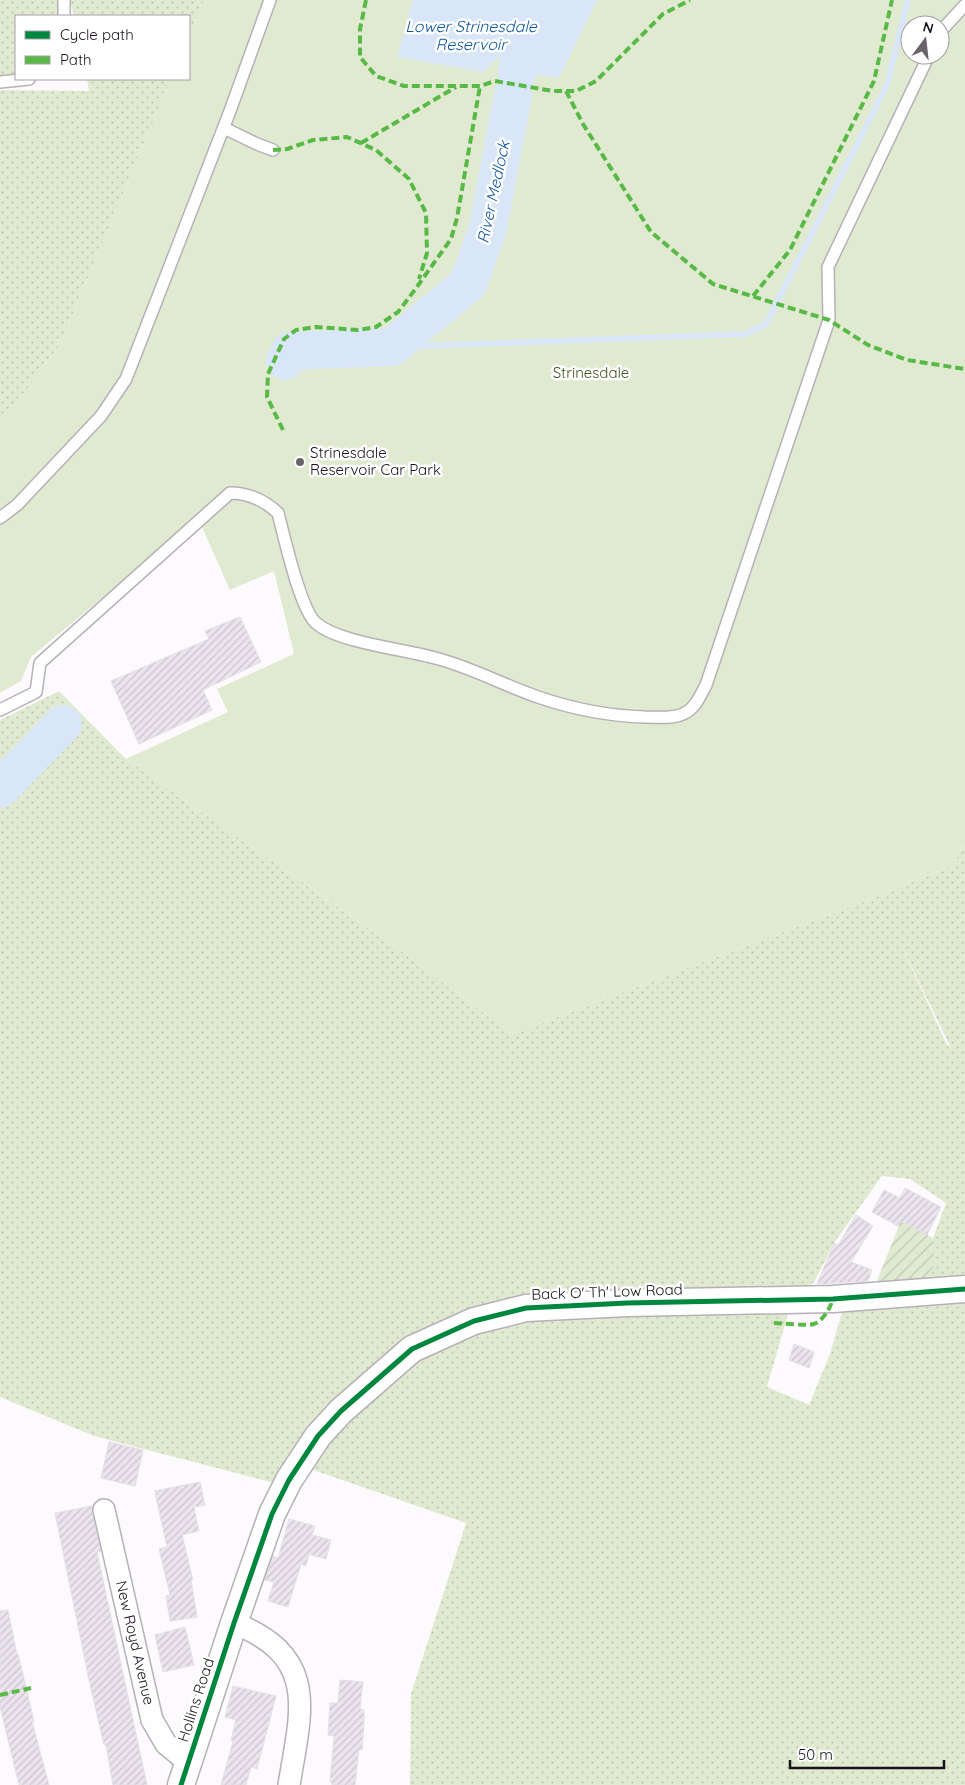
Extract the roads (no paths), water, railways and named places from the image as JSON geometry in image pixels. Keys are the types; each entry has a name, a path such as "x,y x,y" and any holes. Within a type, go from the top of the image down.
{"street":[{"name":"Back O' Th' Low Road","path":"234,1623 272,1514 289,1480 318,1436 364,1390 412,1349 474,1321 526,1308 627,1302 833,1299 965,1289"},
{"name":"New Royd Avenue","path":"104,1510 152,1720 185,1774"},
{"name":"Hollins Road","path":"185,1774 234,1623"},
{"path":"234,1623 254,1631 271,1642 287,1659 299,1687 301,1708 289,1785"}],"lane":[{"path":"64,0 64,15"},
{"path":"0,518 17,505 101,416 126,379 224,128 270,0"},
{"path":"950,21 965,5"},
{"path":"0,710 36,692 40,663 230,493 244,493 267,502 278,513 304,605 315,622 331,632 363,642 436,658 537,697 582,710 625,717 668,717 682,714 690,709 698,701 706,685 829,320 828,267 924,65"},
{"path":"0,82 20,80"},
{"path":"224,128 274,150"}],"water":[{"name":"Lower Strinesdale Reservoir","path":"413,0 597,0 559,78 537,75 527,61 499,57 483,72 397,57"}],"waterway":[{"name":"River Medlock","path":"517,74 519,60 539,0"},
{"path":"392,347 746,334 766,324 887,85 908,0"},
{"name":"River Medlock","path":"285,361 290,351 392,347 468,284 488,228 513,95"},
{"name":"River Medlock","path":"0,789 63,724"}],"place":[{"name":"Strinesdale Reservoir Car Park","path":"300,462"}],"park label":[{"name":"Strinesdale","path":"591,373"}]}
